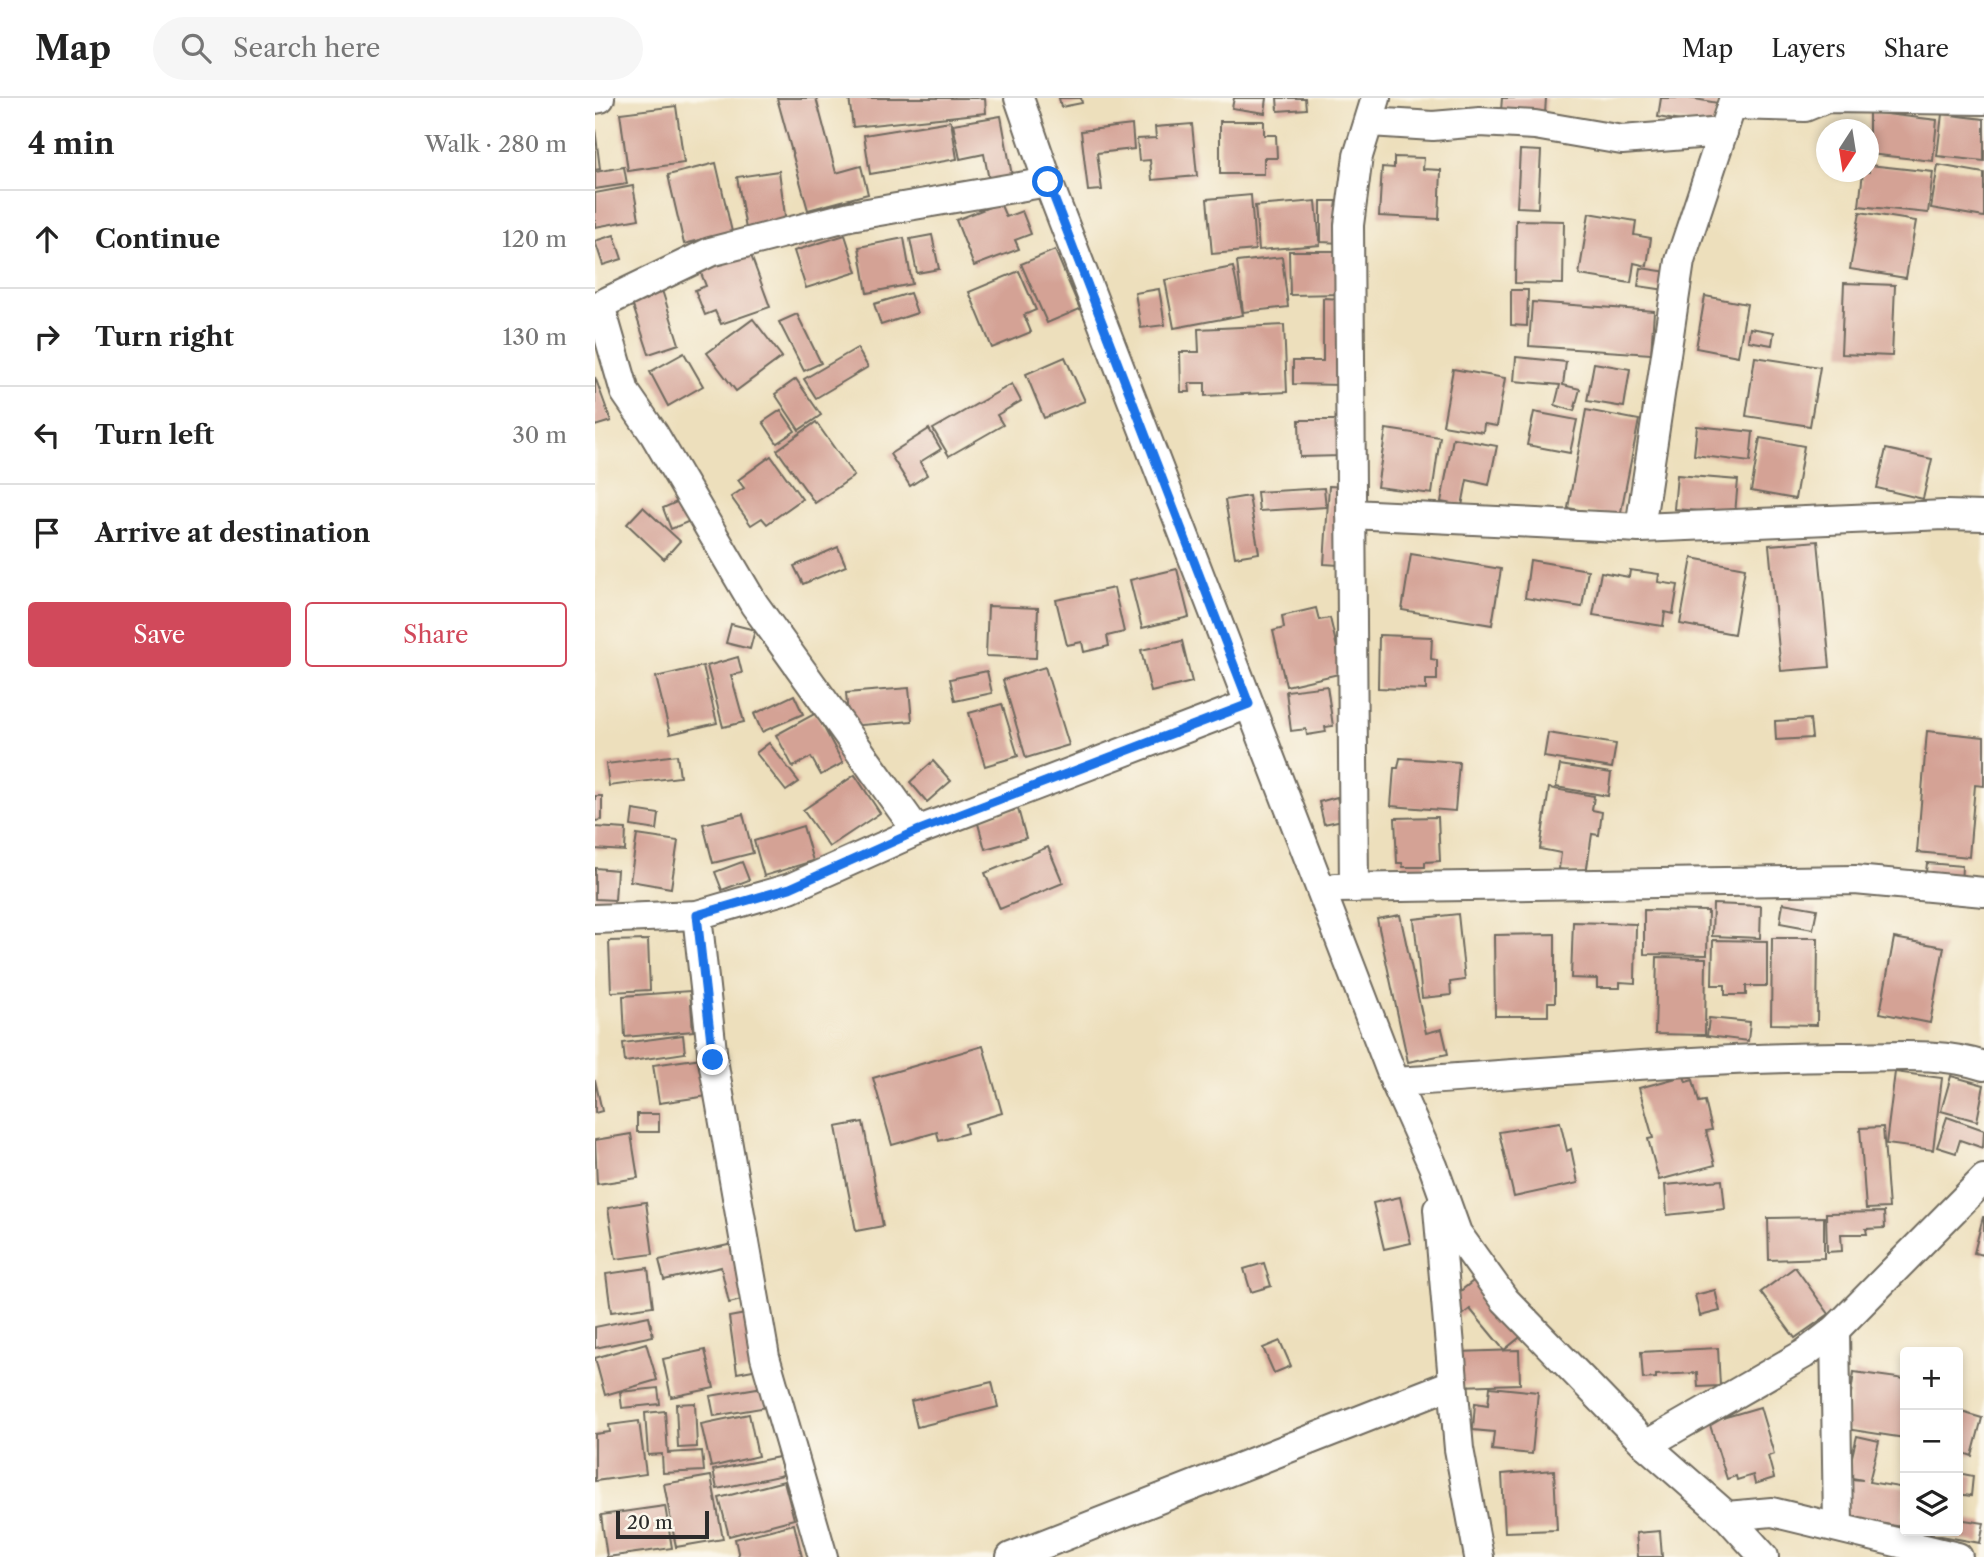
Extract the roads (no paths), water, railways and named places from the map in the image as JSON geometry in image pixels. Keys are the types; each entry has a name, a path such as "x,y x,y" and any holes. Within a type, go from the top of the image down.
{"street":[{"path":"1019,98 1048,182 1395,1082 1433,1166 1458,1233 1505,1300 1646,1445 1727,1516 1765,1557"},
{"path":"1640,528 1680,261 1734,101 1793,108 1805,107 1827,99 1984,100"},
{"path":"1354,888 1349,225 1358,156 1373,110 1433,126 1480,122 1535,125 1622,140 1723,132"},
{"path":"917,831 754,604 654,434 625,392 598,306 710,252 850,216 1048,182"},
{"path":"1351,514 1640,528 1945,515 1984,516"},
{"path":"595,919 697,915 790,888 917,831 1249,704"},
{"path":"1320,888 1855,880 1984,892"},
{"path":"697,915 713,1060 765,1357 823,1557"},
{"path":"1395,1082 1790,1058 1922,1057 1984,1066"},
{"path":"1433,1166 1459,1449 1479,1557"},
{"path":"1646,1445 1804,1354 1835,1330 1984,1179"},
{"path":"1835,1330 1838,1526"},
{"path":"1011,1557 1452,1384"},
{"path":"1727,1516 1772,1512 1958,1557"}]}
